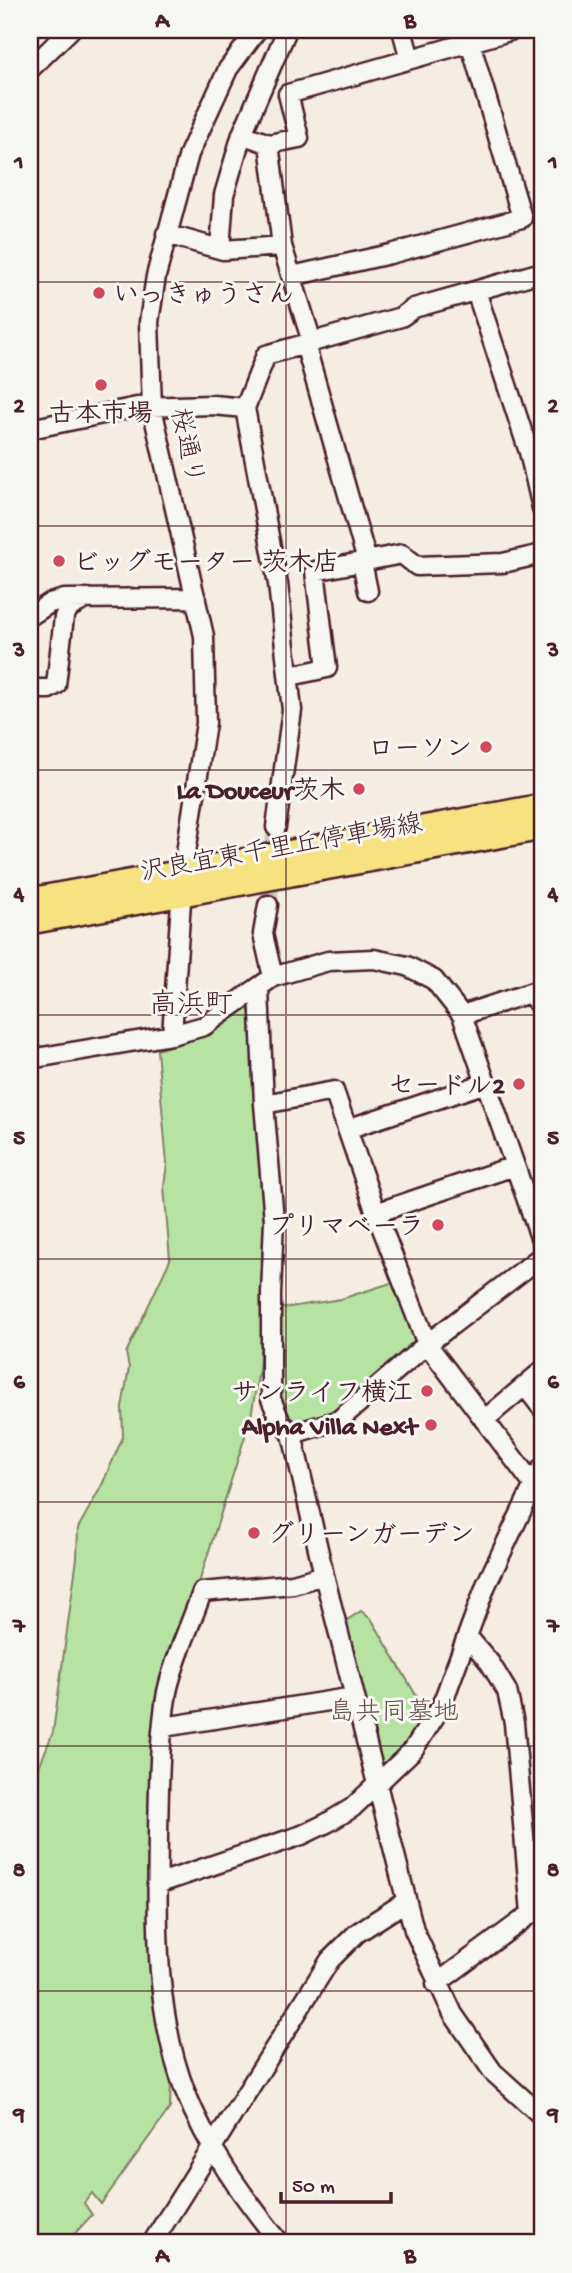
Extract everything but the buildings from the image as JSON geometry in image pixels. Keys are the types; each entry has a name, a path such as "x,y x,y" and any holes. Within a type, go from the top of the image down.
{"main road":[{"name":"沢良宜東千里丘停車場線","path":"30,922 182,882 542,806"},
{"name":"沢良宜東千里丘停車場線","path":"30,900 182,882 542,828"}],"street":[{"path":"30,69 70,30"},
{"name":"桜通り","path":"172,1035 182,882 206,723 204,636 152,408 149,322 166,234 189,154 205,114 228,69 257,30"},
{"path":"220,249 224,195 242,134 287,30"},
{"path":"402,30 410,59"},
{"path":"242,134 269,144 299,138 288,94 503,31"},
{"path":"292,276 390,254 522,218 470,42"},
{"path":"269,144 282,246 292,276 364,562 368,591"},
{"path":"166,234 220,249 282,246"},
{"path":"276,827 292,710 290,676 278,584 245,408 266,355 401,317 414,307 542,272"},
{"path":"477,290 529,452 542,508"},
{"path":"30,429 137,407 213,405 245,408"},
{"path":"290,676 327,668 315,571 402,554 417,566 503,563 542,554"},
{"path":"30,616 50,603 87,598 196,598"},
{"path":"30,689 49,689 56,685 64,617 77,602 87,598"},
{"path":"268,905 263,933 273,976"},
{"path":"30,1059 172,1035 204,1026 259,989 273,976 328,961 374,959 407,966 434,980 462,1015 542,1243"},
{"path":"259,989 264,1104 274,1220 271,1399 281,1423 292,1434 324,1576 405,1902 436,1984 493,2072 542,2116"},
{"path":"462,1015 536,991 542,1009"},
{"path":"347,1129 486,1083"},
{"path":"264,1104 334,1091 376,1213 427,1345 538,1490"},
{"path":"376,1213 514,1166"},
{"path":"292,1434 339,1420 427,1345 542,1256"},
{"path":"484,1420 542,1371"},
{"path":"525,1386 542,1408"},
{"path":"157,1884 302,1835 352,1808 413,1750 441,1707 486,1585 538,1490 542,1468"},
{"path":"280,2243 212,2150 185,2089 162,2004 157,1884 158,1792 168,1691 202,1592 293,1584 324,1576"},
{"path":"436,1984 537,1909 514,1723 507,1691 490,1663 468,1637"},
{"path":"164,1727 354,1696"},
{"path":"152,2243 330,1960 357,1933 405,1902"}],"green space":[{"path":"246,1007 251,1014 257,1114 269,1220 259,1370 251,1417 198,1586 150,1789 148,1882 155,2007 171,2081 170,2108 101,2204 92,2193 84,2203 92,2215 66,2243 34,2243 30,2218 30,1819 36,1811 39,1767 53,1732 77,1558 78,1528 101,1487 123,1437 122,1407 129,1368 126,1353 170,1260 164,1186 167,1164 157,1050 203,1035"},
{"path":"394,1282 414,1338 412,1350 336,1412 294,1425 287,1422 278,1397 280,1330 277,1309 341,1299"},
{"name":"島共同墓地","path":"361,1611 372,1620 420,1702 435,1697 419,1729 388,1768 381,1767 341,1624"}],"tunnel":[{"path":"268,905 276,827"}],"place":[{"name":"いっきゅうさん","path":"99,293"},
{"name":"古本市場","path":"101,385"},
{"name":"ビッグモーター 茨木店","path":"59,561"},
{"name":"ローソン","path":"486,747"},
{"name":"La Douceur茨木","path":"359,789"},
{"name":"セードル2","path":"519,1084"},
{"name":"プリマベーラ","path":"438,1225"},
{"name":"サンライフ横江","path":"427,1391"},
{"name":"Alpha Villa Next","path":"431,1425"},
{"name":"グリーンガーデン","path":"254,1533"}],"district":[{"name":"高浜町","path":"191,1002"}]}
